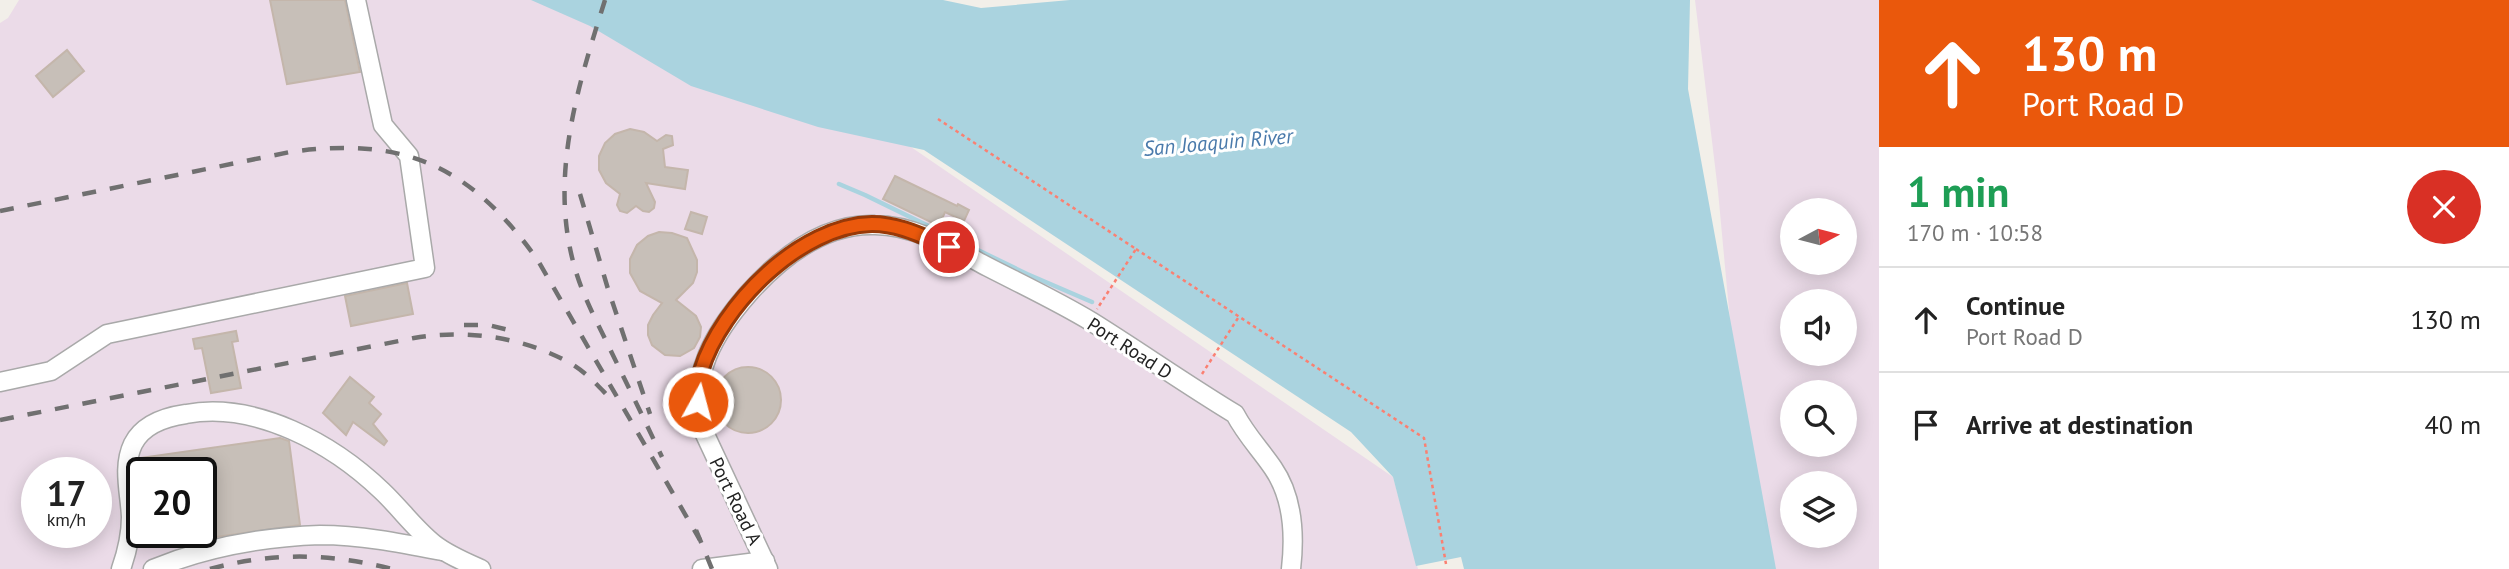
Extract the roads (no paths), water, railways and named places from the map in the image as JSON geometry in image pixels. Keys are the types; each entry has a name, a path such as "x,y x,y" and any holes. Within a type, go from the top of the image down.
{"lane":[{"path":"0,382 51,371 107,334 425,268 409,156 383,125 356,0"},
{"name":"Port Road D","path":"865,225 900,228 937,242 1090,321 1235,414 1248,437 1277,474 1290,513 1293,540 1291,569"},
{"name":"Port Road A","path":"767,565 702,428 698,402 702,369 719,334 737,307 778,264 818,238 865,225"},
{"path":"121,569 130,536 127,470 128,456 134,442 142,432 157,422 194,412 242,414 293,431 319,444 362,473 435,545 481,569"},
{"path":"153,569 187,556 248,543 319,535 369,538 445,551"},
{"path":"702,569 767,565"}],"water":[{"name":"San Joaquin River","path":"531,0 943,0 981,8 1070,0 1690,0 1688,89 1776,569 1464,569 1461,557 1416,566 1393,477 1351,432 924,150 818,127 691,86 590,26"}],"waterway":[{"path":"839,184 1092,302"}],"railway":[{"path":"605,0 585,67 569,136 565,171 568,240 588,303 662,457"},
{"path":"0,211 290,152 331,148 368,149 401,154 432,165 460,180 486,201 512,227 537,259 700,540"},
{"path":"580,194 608,289 650,414"},
{"path":"464,325 488,325 513,331"},
{"path":"0,420 414,338 454,334 514,341 552,354 581,371 611,399"},
{"path":"696,530 712,569"},
{"path":"210,569 278,557 324,557 392,569"}]}
